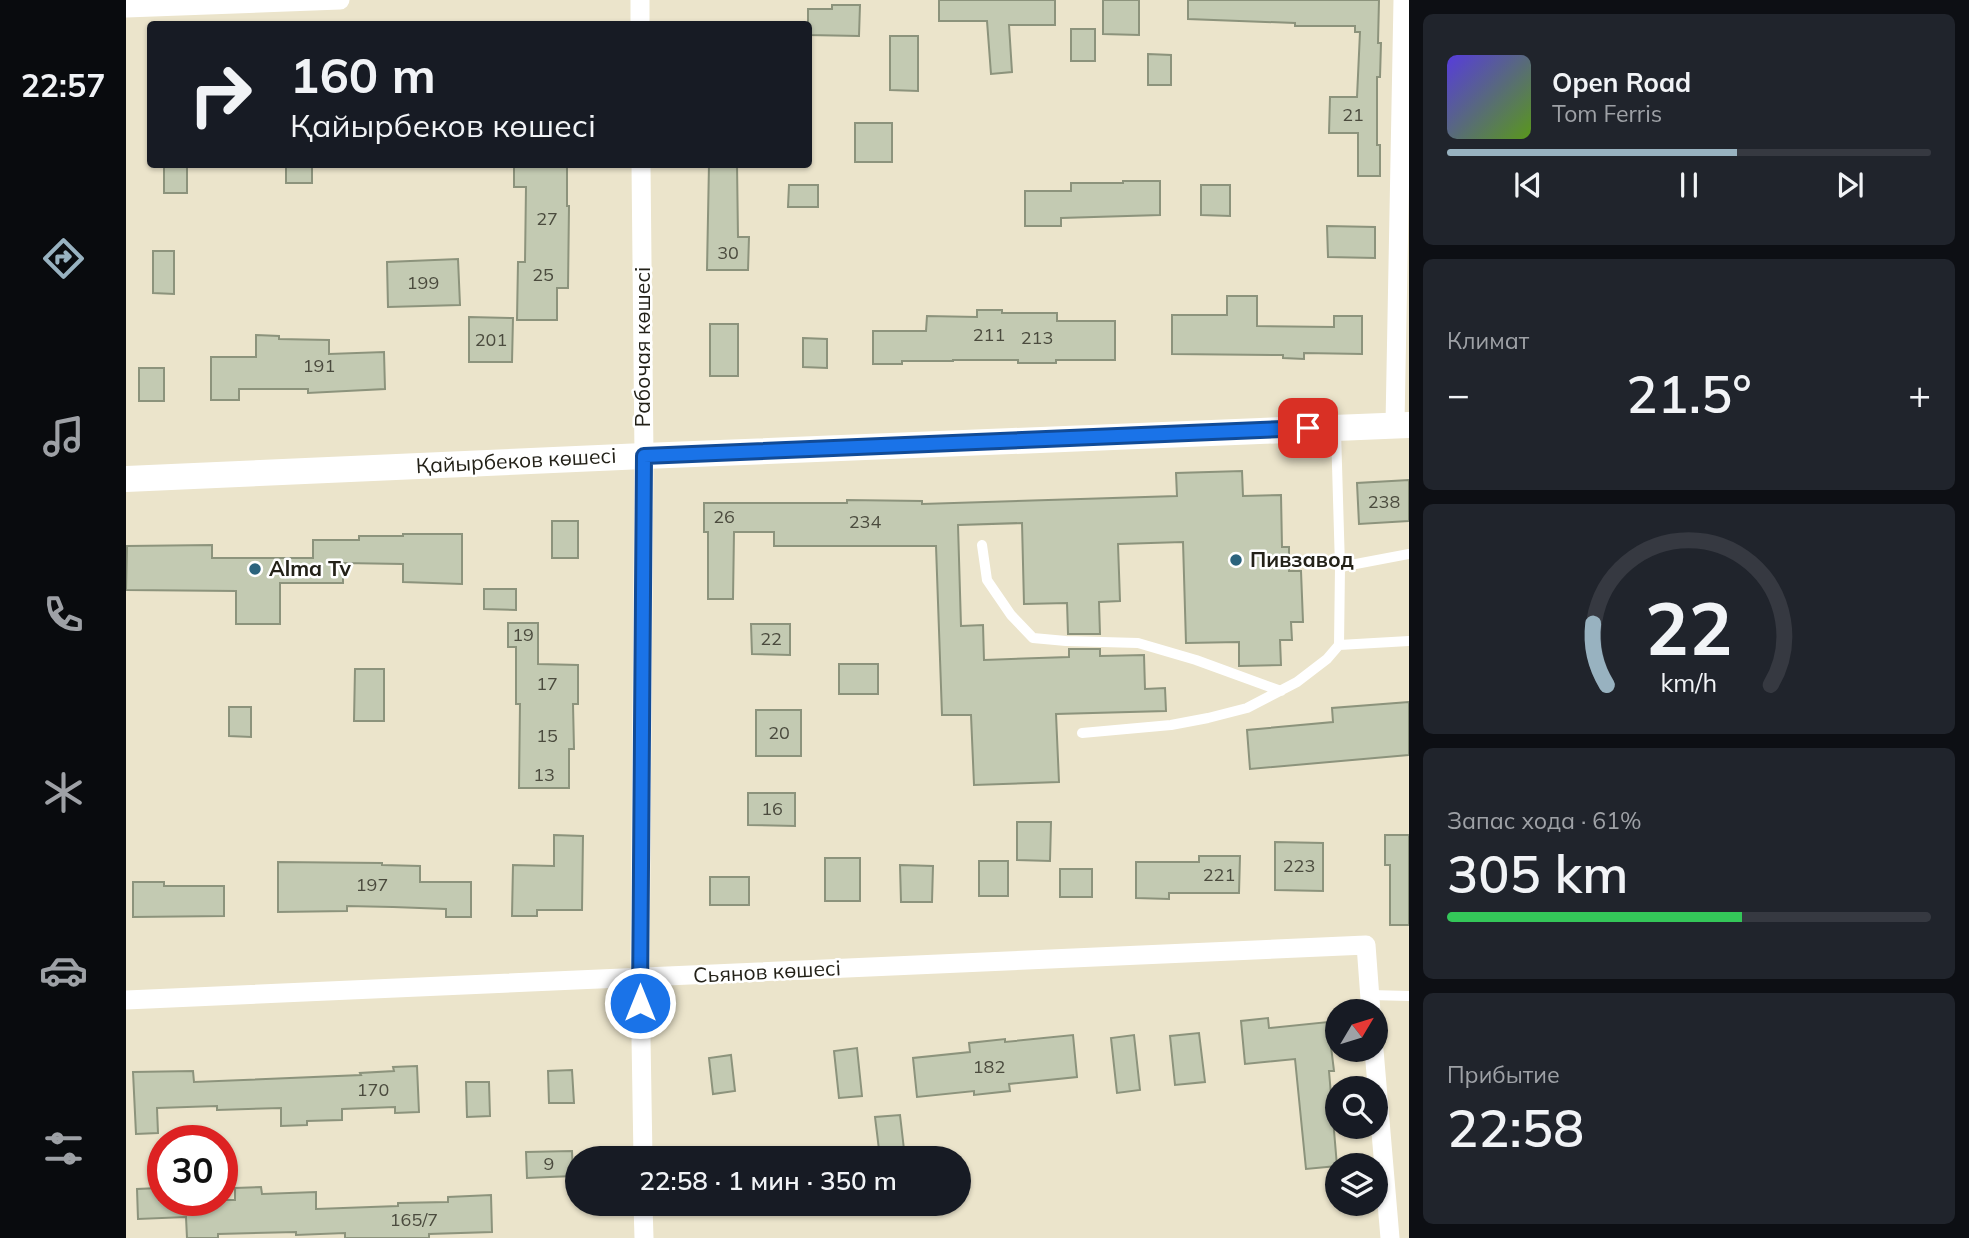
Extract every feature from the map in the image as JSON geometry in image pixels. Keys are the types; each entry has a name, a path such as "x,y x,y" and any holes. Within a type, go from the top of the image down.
{"main road":[{"name":"Қайырбеков көшесі","path":"126,479 1402,425"}],"street":[{"path":"126,8 340,0"},
{"path":"640,0 640,21"},
{"path":"1402,425 1403,0"},
{"name":"Рабочая көшесі","path":"641,168 644,456 640,977 643,1146"},
{"name":"Сьянов көшесі","path":"126,1000 1366,945 1371,999"},
{"path":"1375,1062 1390,1238"},
{"path":"643,1216 644,1238"}],"lane":[{"path":"1082,733 1171,725 1247,708 1297,682 1327,659 1339,645 1336,427"},
{"path":"982,545 987,580 1011,615 1033,638 1138,643 1196,660 1281,691"},
{"path":"1340,567 1409,554"},
{"path":"1339,645 1409,640"},
{"path":"1388,1000 1409,996"}],"building":[{"path":"939,0 1055,0 1055,25 1009,25 1012,72 991,74 987,21 939,21"},
{"path":"1103,0 1139,0 1139,35 1103,34"},
{"path":"1188,0 1379,0 1378,43 1381,43 1380,77 1377,77 1377,145 1380,145 1380,176 1358,176 1358,133 1329,133 1330,97 1357,97 1360,32 1355,32 1355,26 1295,26 1295,23 1188,19"},
{"path":"832,5 860,5 859,36 812,35 812,21 808,21 808,9 832,9"},
{"path":"1071,29 1095,29 1095,61 1071,61"},
{"path":"890,36 918,36 918,91 890,90"},
{"path":"1148,54 1171,55 1171,85 1148,85"},
{"path":"855,123 892,123 892,162 855,162"},
{"path":"164,168 187,168 187,193 164,193"},
{"path":"286,168 312,168 312,183 286,183"},
{"path":"514,168 567,168 568,288 557,288 557,320 517,320 518,262 525,262 526,187 514,187"},
{"path":"709,168 737,168 738,237 749,237 748,270 707,270"},
{"path":"1160,181 1160,215 1061,218 1061,226 1025,226 1025,191 1071,191 1071,183"},
{"path":"789,185 818,185 818,207 788,207"},
{"path":"1201,185 1230,185 1230,216 1201,215"},
{"path":"1327,226 1375,227 1375,258 1328,257"},
{"path":"153,251 174,251 174,294 153,293"},
{"path":"458,259 460,305 388,307 387,262"},
{"path":"1227,296 1257,296 1257,326 1334,327 1334,316 1362,316 1362,354 1304,353 1304,359 1283,358 1283,355 1172,354 1172,315 1227,315"},
{"path":"977,310 1057,313 1057,321 1115,321 1115,360 1018,363 1018,360 953,360 873,364 873,331 926,331 927,316 977,317"},
{"path":"469,317 513,318 512,362 469,362"},
{"path":"710,324 738,324 738,376 710,376"},
{"path":"256,335 279,336 279,339 329,340 329,354 384,352 385,389 308,393 308,389 239,389 239,400 211,400 211,357 256,357"},
{"path":"803,338 827,339 827,368 803,367"},
{"path":"139,368 164,368 164,401 139,401"},
{"path":"1242,471 1243,496 1281,495 1282,547 1289,547 1289,571 1301,571 1303,622 1291,622 1292,640 1280,640 1281,665 1239,666 1239,642 1186,643 1183,542 1118,544 1120,601 1099,602 1100,634 1068,634 1067,603 1024,604 1022,523 958,525 961,626 983,625 984,660 1069,657 1069,649 1100,649 1100,656 1144,655 1145,689 1165,688 1166,711 1056,714 1059,782 974,785 971,715 942,715 936,546 774,546 774,532 734,532 733,599 708,599 708,532 704,532 704,503 847,503 847,500 922,501 922,504 1177,496 1176,473"},
{"path":"1409,480 1409,521 1359,524 1357,483"},
{"path":"552,521 578,521 578,558 552,558"},
{"path":"462,534 462,584 403,582 403,564 343,563 343,583 280,583 280,624 236,624 236,591 126,590 127,546 212,545 212,558 313,558 313,540 359,540 359,536"},
{"path":"484,589 516,589 516,610 484,609"},
{"path":"508,623 538,623 538,664 578,665 578,704 573,704 574,749 569,749 569,788 519,788 520,704 516,704 516,647 508,647"},
{"path":"751,624 790,624 790,655 752,654"},
{"path":"839,664 878,664 878,694 839,694"},
{"path":"355,669 384,669 384,721 354,721"},
{"path":"1409,702 1409,755 1250,769 1247,730 1333,722 1332,708"},
{"path":"229,707 251,707 251,737 229,736"},
{"path":"756,710 801,710 801,756 756,756"},
{"path":"748,793 795,793 795,826 748,825"},
{"path":"1017,822 1051,822 1050,861 1017,860"},
{"path":"554,835 583,836 582,910 537,910 537,916 512,916 513,865 554,866"},
{"path":"1385,835 1409,835 1409,925 1390,925 1390,865 1385,865"},
{"path":"1275,842 1323,843 1323,891 1275,890"},
{"path":"1199,856 1240,856 1239,893 1169,893 1169,899 1136,898 1136,862 1199,862"},
{"path":"825,858 860,858 860,901 825,901"},
{"path":"979,861 1008,861 1008,896 979,896"},
{"path":"278,862 420,866 420,882 471,882 471,917 446,917 446,909 393,907 347,906 347,911 278,912"},
{"path":"900,865 933,866 932,902 901,902"},
{"path":"1060,869 1092,869 1092,897 1060,897"},
{"path":"710,877 749,877 749,905 710,905"},
{"path":"133,882 164,882 164,886 224,886 224,916 133,917"},
{"path":"1268,1018 1269,1028 1325,1022 1325,1062 1333,1062 1334,1071 1329,1071 1329,1076 1325,1076 1325,1139 1335,1139 1336,1153 1325,1153 1325,1167 1306,1169 1295,1059 1245,1064 1241,1021"},
{"path":"1199,1033 1205,1082 1175,1085 1170,1036"},
{"path":"1073,1035 1077,1077 1009,1084 1010,1091 974,1095 974,1091 917,1097 913,1058 970,1052 969,1043"},
{"path":"1134,1035 1140,1090 1117,1093 1111,1038"},
{"path":"857,1048 862,1096 839,1098 834,1051"},
{"path":"731,1055 735,1091 713,1094 709,1058"},
{"path":"417,1066 419,1112 395,1113 395,1107 342,1109 342,1120 307,1121 307,1125 281,1126 281,1108 157,1108 158,1125 147,1125 147,1134 136,1134 133,1072 193,1071 194,1082 361,1075 360,1073 394,1071 393,1067"},
{"path":"572,1070 574,1103 549,1103 548,1071"},
{"path":"466,1082 489,1082 490,1116 467,1117"},
{"path":"900,1115 904,1146 879,1146 875,1117"},
{"path":"565,1151 565,1176 527,1178 526,1152"},
{"path":"261,1187 262,1194 316,1192 316,1209 448,1202 448,1197 491,1195 492,1232 429,1234 429,1238 345,1238 345,1233 296,1235 296,1232 218,1234 218,1238 187,1238 186,1217 138,1219 137,1189 147,1189 147,1216 238,1216 238,1188"}],"place":[{"name":"Пивзавод","path":"1236,560"},
{"name":"Alma Tv","path":"255,569"}],"route":[{"path":"640,1003 644,456 1308,428"}]}
